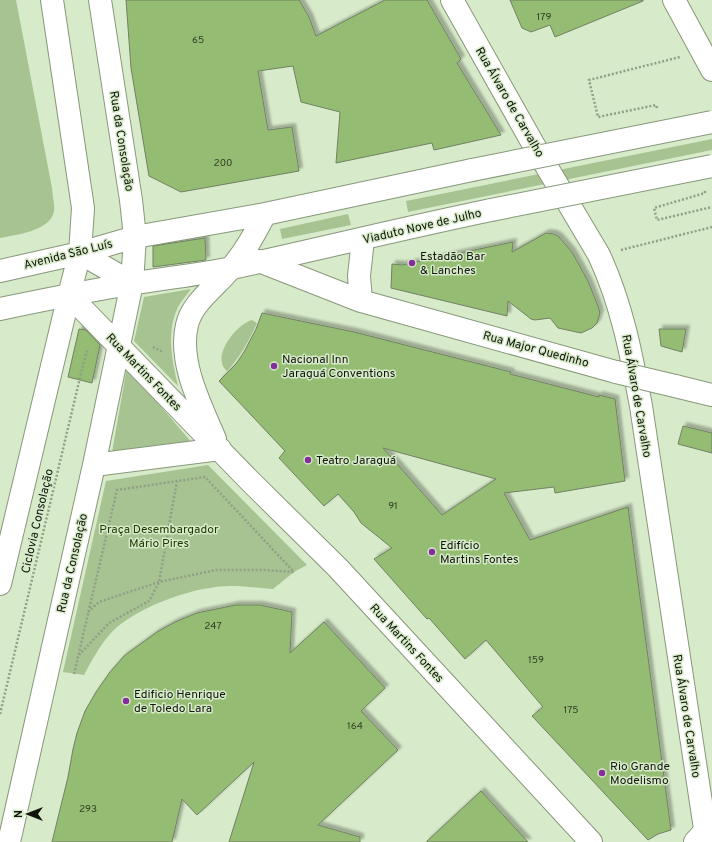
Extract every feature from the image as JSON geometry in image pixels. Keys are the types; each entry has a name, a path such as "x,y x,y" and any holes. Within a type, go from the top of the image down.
{"main road":[{"path":"0,584 80,253 83,208 52,0"},
{"name":"Rua da Consolação","path":"9,842 94,465 132,284 135,237 131,200 100,0"},
{"name":"Rua Álvaro de Carvalho","path":"452,0 532,142 599,255 619,304 630,345 641,406 702,839"},
{"path":"674,0 712,70"},
{"path":"135,237 265,214 472,170 712,122"},
{"name":"Viaduto Nove de Julho","path":"132,284 232,268 482,212 712,166"},
{"name":"Rua Martins Fontes","path":"220,449 189,374 185,339 187,325 191,314 202,299 232,268 256,233 265,214"},
{"name":"Avenida São Luís","path":"0,271 80,253 135,237"},
{"path":"361,301 359,276 363,239"},
{"path":"80,253 132,284"},
{"name":"Rua Major Quedinho","path":"259,261 361,301 616,372 712,395"},
{"path":"0,309 132,284"},
{"name":"Rua Martins Fontes","path":"69,296 307,539 338,568 591,842"},
{"path":"94,465 220,449"}],"path":[{"path":"658,108 656,104 598,117 589,80 702,51"},
{"path":"705,193 654,208 658,220 712,207"},
{"path":"599,255 712,227"},
{"name":"Ciclovia Consolação","path":"0,714 83,364 89,345"},
{"path":"74,674 88,612 117,490 205,477 294,572 265,570 216,570 159,582 99,602 88,612"},
{"path":"78,656 109,624 149,601 159,582 177,482"}],"green space":[{"path":"0,0 16,0 52,188 54,211 51,218 40,228 0,238"},
{"path":"712,139 712,150 408,212 406,201"},
{"path":"348,214 351,225 282,239 280,229"},
{"path":"191,289 178,307 172,327 172,356 178,386 134,341 144,297"},
{"path":"252,320 257,323 254,330 240,354 227,371 221,358 223,350 233,334 239,328"},
{"path":"127,367 193,444 112,452"},
{"name":"Praça Desembargador Mário Pires","path":"208,465 307,565 294,572 273,589 236,586 217,587 186,593 155,604 128,619 107,637 84,675 63,672 106,481"}],"building":[{"path":"126,0 299,0 309,17 316,36 385,0 427,0 461,59 457,63 501,135 434,150 432,143 336,163 340,112 301,102 293,66 258,71 268,130 292,127 299,171 181,192 149,176 131,68"},
{"path":"510,0 643,1 555,37 550,25 531,32 522,28"},
{"path":"546,233 554,234 559,237 572,252 588,281 598,306 600,313 597,323 592,328 581,333 558,328 550,318 535,320 531,319 508,301 507,316 391,288 392,264 402,265 513,242 512,252"},
{"path":"205,238 206,260 153,267 153,246"},
{"path":"262,313 354,332 511,372 510,374 599,397 599,395 615,399 625,481 555,493 554,487 504,493 530,540 628,507 671,830 658,834 648,840 532,716 543,707 486,640 465,659 374,559 392,548 361,523 354,512 338,494 324,506 279,458 285,451 219,381 236,364 256,329","holes":["383,448 496,479 442,515"]},
{"path":"79,329 86,330 100,345 92,383 68,377"},
{"path":"659,329 686,329 682,352 661,346"},
{"path":"683,426 712,433 712,453 678,444"},
{"path":"236,605 260,605 292,612 290,653 324,622 385,688 361,711 398,750 318,825 360,837 360,842 229,842 254,762 197,815 182,799 172,842 52,842 77,733 85,711 110,672 124,656 157,632 175,622 197,613"},
{"path":"481,791 528,842 426,842"}],"place":[{"name":"Estadão Bar & Lanches","path":"412,263"},
{"name":"Nacional Inn Jaraguá Conventions","path":"274,366"},
{"name":"Teatro Jaraguá","path":"308,460"},
{"name":"Edifício Martins Fontes","path":"432,552"},
{"name":"Edificio Henrique de Toledo Lara","path":"126,701"},
{"name":"Rio Grande Modelismo","path":"602,773"}]}
